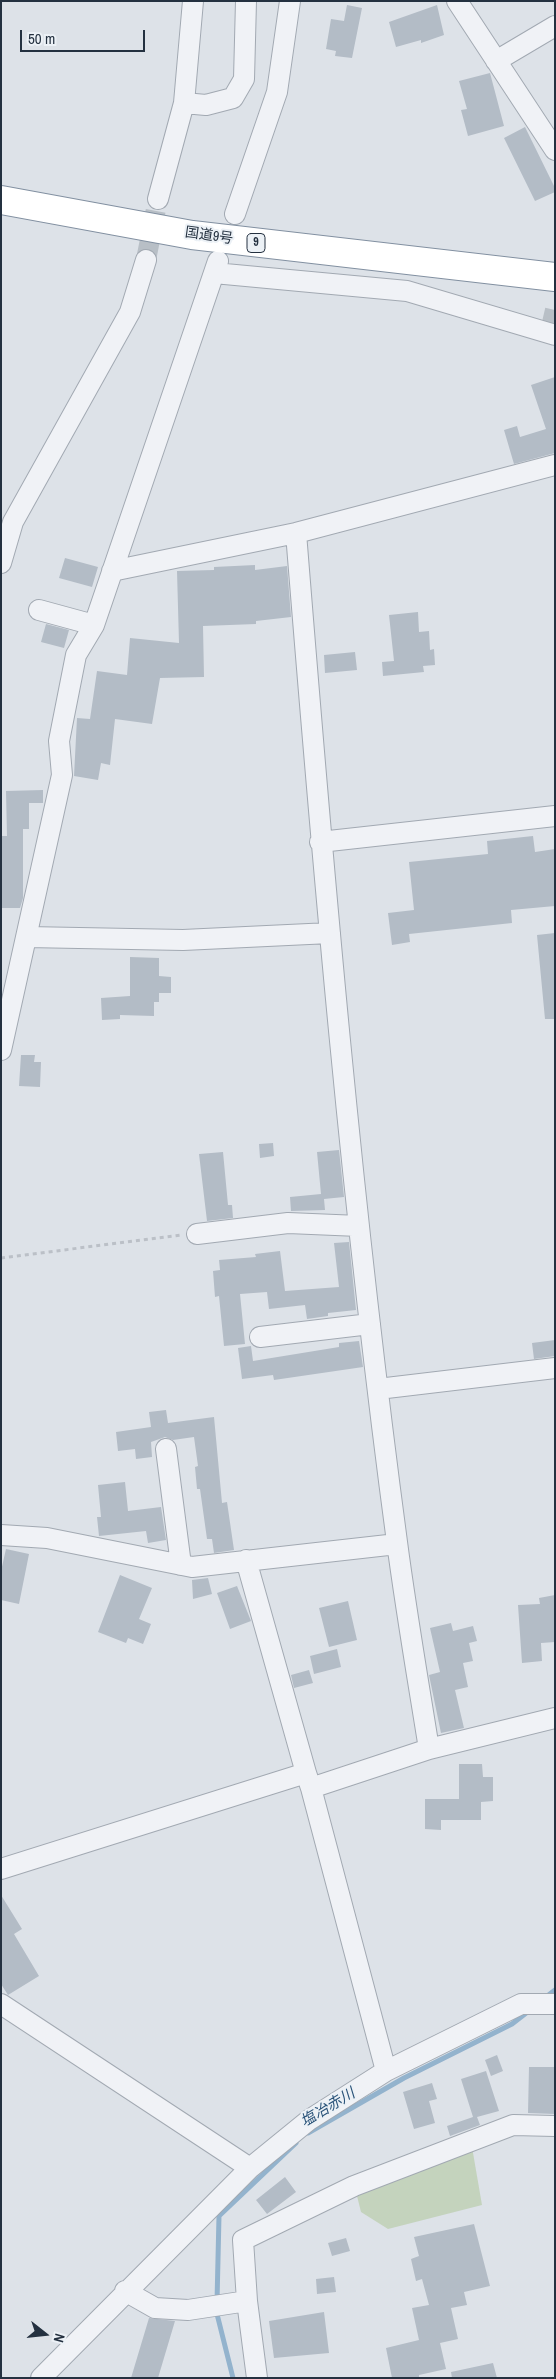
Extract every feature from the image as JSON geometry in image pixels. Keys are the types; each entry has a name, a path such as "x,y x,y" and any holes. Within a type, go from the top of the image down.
{"highway":[{"name":"国道9号","path":"1,200 211,237 314,250 448,262 555,277"},
{"name":"国道9号","path":"448,262 555,293"}],"street":[{"path":"158,199 184,103 193,1"},
{"path":"184,103 206,105 233,98 244,78 246,1"},
{"path":"235,214 277,92 290,1"},
{"path":"457,1 555,150"},
{"path":"496,61 555,26"},
{"path":"1,562 13,522 130,312 146,260"},
{"path":"1,1050 62,775 59,741 76,655 94,625 216,267 407,291 552,331"},
{"path":"112,571 296,533 555,465"},
{"path":"296,533 320,842 359,1226 397,1544 429,1749"},
{"path":"39,610 94,625"},
{"path":"320,842 555,816"},
{"path":"27,937 183,940 330,933"},
{"path":"197,1234 288,1223 359,1226"},
{"path":"260,1337 370,1324"},
{"path":"378,1388 555,1368"},
{"path":"166,1449 181,1565"},
{"path":"1,1535 47,1538 192,1567 397,1544"},
{"path":"246,1560 309,1780 386,2071"},
{"path":"1,1868 309,1780 555,1718"},
{"path":"1,2004 250,2168"},
{"path":"40,2378 250,2168 309,2120 386,2071 521,2004 555,2004"},
{"path":"257,2378 247,2301 243,2240 354,2186 513,2125 555,2126"},
{"path":"125,2291 155,2308 188,2310 247,2301"}],"path":[{"path":"1,1258 197,1234"}],"green space":[{"path":"472,2147 482,2205 388,2229 361,2212 356,2192"}],"building":[{"path":"347,5 362,8 352,58 335,56 336,51 326,49 331,19 344,21"},
{"path":"437,5 444,35 421,43 421,40 396,47 389,22"},
{"path":"490,73 504,126 468,136 461,110 467,109 459,81"},
{"path":"525,127 555,188 555,192 535,201 504,138"},
{"path":"555,377 555,453 514,464 504,430 517,426 520,437 546,429 531,385"},
{"path":"65,558 98,567 92,587 59,578"},
{"path":"255,565 255,570 287,566 291,617 256,621 256,624 203,626 204,677 160,678 152,724 115,719 110,765 101,763 98,780 74,776 77,718 90,719 97,671 127,675 130,638 179,643 177,571 214,570 214,567"},
{"path":"418,612 419,632 429,631 430,650 434,649 435,665 423,666 424,672 383,676 382,662 394,661 389,615"},
{"path":"46,624 69,630 64,648 41,642"},
{"path":"355,652 357,670 325,673 324,655"},
{"path":"43,790 43,803 29,803 29,829 23,829 23,898 20,908 1,908 1,836 7,836 6,791"},
{"path":"533,836 535,852 555,849 555,906 511,910 512,923 409,934 410,942 392,945 388,913 414,910 409,862 488,854 487,841"},
{"path":"555,933 555,1019 545,1019 537,935"},
{"path":"130,957 159,958 159,976 171,977 171,993 159,993 159,1002 154,1002 154,1016 120,1015 120,1019 102,1020 101,998 130,996"},
{"path":"21,1055 35,1055 34,1062 41,1062 40,1087 19,1086"},
{"path":"273,1143 274,1156 260,1158 259,1144"},
{"path":"339,1150 344,1197 324,1199 325,1210 291,1211 290,1197 321,1194 317,1152"},
{"path":"223,1152 228,1205 232,1205 233,1218 207,1221 199,1154"},
{"path":"349,1242 356,1310 328,1313 328,1316 307,1319 305,1305 269,1309 267,1292 240,1294 245,1344 224,1346 219,1296 215,1297 213,1271 220,1270 219,1260 256,1257 255,1254 280,1251 285,1291 339,1287 334,1243"},
{"path":"555,1340 555,1356 534,1359 532,1343"},
{"path":"359,1341 363,1367 274,1380 273,1375 242,1379 238,1348 251,1346 253,1361 339,1347 339,1343"},
{"path":"166,1410 168,1423 214,1417 222,1503 227,1502 234,1550 214,1553 212,1539 207,1539 200,1489 197,1489 195,1467 198,1466 194,1437 173,1440 165,1437 151,1442 152,1457 136,1459 135,1449 118,1451 116,1432 151,1427 149,1412"},
{"path":"125,1482 128,1511 161,1507 166,1540 148,1543 146,1531 99,1536 97,1517 101,1517 98,1485"},
{"path":"6,1549 29,1554 19,1604 1,1600 1,1571"},
{"path":"120,1575 152,1588 139,1619 151,1624 143,1644 128,1638 126,1643 98,1632"},
{"path":"208,1578 212,1594 193,1599 192,1580"},
{"path":"237,1586 251,1621 230,1629 217,1593"},
{"path":"555,1595 555,1642 541,1643 542,1661 522,1663 518,1605 540,1604 539,1598"},
{"path":"348,1601 357,1640 329,1647 319,1608"},
{"path":"451,1623 453,1631 473,1626 477,1641 469,1643 473,1661 463,1663 468,1687 455,1690 464,1728 441,1733 429,1675 440,1672 430,1628"},
{"path":"337,1649 341,1667 314,1674 310,1656"},
{"path":"309,1670 313,1683 294,1688 291,1675"},
{"path":"459,1764 482,1764 483,1777 493,1777 493,1801 481,1802 481,1820 441,1820 441,1830 425,1829 425,1799 459,1799"},
{"path":"1,1895 22,1929 14,1934 39,1976 8,1995 1,1984"},
{"path":"497,2055 503,2071 491,2076 485,2060"},
{"path":"529,2067 555,2067 555,2114 528,2113"},
{"path":"486,2071 499,2111 477,2117 480,2125 450,2136 447,2126 473,2117 461,2079"},
{"path":"432,2083 437,2099 429,2101 435,2123 414,2129 403,2092"},
{"path":"285,2177 296,2192 267,2214 256,2200"},
{"path":"474,2224 490,2286 464,2292 467,2305 451,2308 458,2339 440,2343 446,2369 419,2375 419,2378 392,2378 386,2348 419,2340 412,2308 429,2305 422,2279 416,2281 411,2259 419,2256 414,2237"},
{"path":"346,2238 350,2251 332,2256 328,2243"},
{"path":"334,2277 336,2292 317,2294 316,2279"},
{"path":"324,2312 329,2353 274,2358 269,2321"},
{"path":"149,2318 175,2321 158,2378 131,2378"},
{"path":"493,2363 497,2378 452,2378 451,2372"}],"waterway":[{"name":"塩冶赤川","path":"546,1997 555,1990"},
{"name":"塩冶赤川","path":"308,2133 404,2078 512,2024 530,2010"},
{"name":"塩冶赤川","path":"217,2302 219,2216 296,2143"},
{"name":"塩冶赤川","path":"216,2310 233,2378"}],"tunnel":[{"path":"146,260 158,199"},
{"path":"552,323 555,310"}]}
